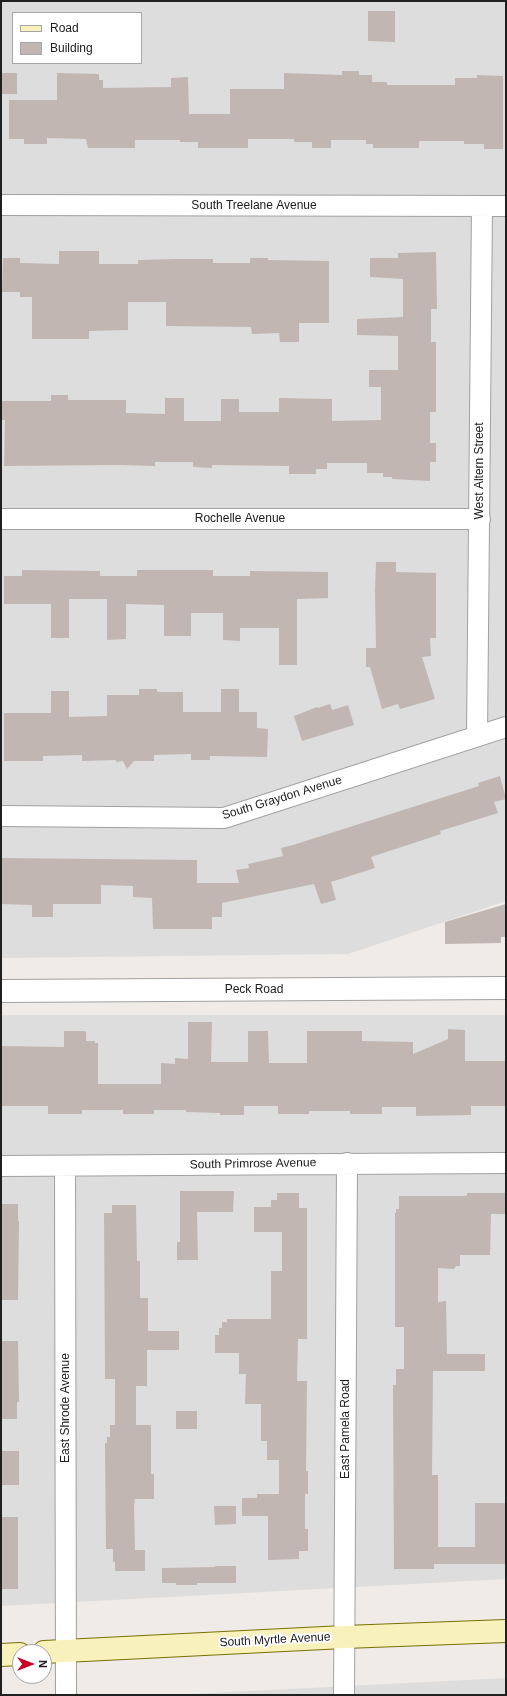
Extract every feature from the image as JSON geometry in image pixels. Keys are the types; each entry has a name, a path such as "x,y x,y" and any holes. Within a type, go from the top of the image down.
{"main road":[{"name":"South Myrtle Avenue","path":"52,1652 344,1636 506,1631"},
{"path":"1,1655 12,1654"}],"street":[{"name":"South Treelane Avenue","path":"1,205 506,206"},
{"name":"West Altern Street","path":"477,736 482,206"},
{"name":"Rochelle Avenue","path":"1,519 480,519"},
{"name":"South Graydon Avenue","path":"1,816 224,818 506,727"},
{"name":"Peck Road","path":"1,990 506,988"},
{"name":"East Pamela Road","path":"344,1695 347,1163"},
{"name":"South Primrose Avenue","path":"1,1166 506,1163"},
{"name":"East Shrode Avenue","path":"65,1166 66,1695"}],"shaded area":[{"path":"1,1 506,1 506,901 348,954 1,958"},
{"path":"1,1015 506,1015 506,1579 1,1606"},
{"path":"506,1678 506,1695 170,1695"}],"building":[{"path":"368,11 395,11 395,42 368,41"},
{"path":"342,71 359,71 359,75 372,75 372,82 387,82 387,85 455,85 455,78 477,78 477,75 503,76 503,149 484,149 484,144 464,144 464,141 419,141 419,148 373,148 373,144 366,144 366,140 331,140 331,148 312,148 312,142 294,142 294,139 248,139 248,148 198,148 198,142 180,142 180,140 135,140 135,148 88,148 86,139 47,138 47,144 24,144 24,139 9,139 9,100 57,100 57,73 99,74 99,80 103,80 103,88 171,87 171,78 188,77 189,114 230,114 230,89 284,89 284,73 342,75"},
{"path":"1,73 17,73 17,94 1,94"},
{"path":"59,251 99,251 99,264 138,264 138,260 176,259 213,259 213,263 250,263 250,258 268,258 268,260 329,261 329,323 299,323 299,342 280,342 279,333 252,334 251,327 166,326 166,302 128,302 128,330 89,331 89,339 32,339 32,297 20,297 20,292 2,292 3,258 20,258 20,263 59,264"},
{"path":"436,252 437,309 431,309 431,342 436,342 436,412 430,412 430,443 436,443 436,462 430,462 430,481 392,479 392,477 383,477 383,473 367,473 367,463 327,463 327,469 316,469 316,474 289,474 289,466 212,465 212,468 193,467 193,462 155,462 155,466 4,466 5,420 1,420 1,401 51,401 51,395 68,395 68,400 126,400 126,413 165,414 165,398 184,398 184,421 221,421 221,399 239,399 239,412 279,412 279,398 332,399 332,421 381,420 381,387 369,387 369,370 398,370 398,336 357,335 357,319 403,317 403,279 370,277 370,258 398,258 398,253"},
{"path":"376,562 396,562 396,572 436,573 436,638 430,638 431,656 422,657 435,699 400,709 398,704 382,709 370,667 366,667 366,648 376,648"},
{"path":"22,570 100,571 100,576 137,576 137,570 213,570 213,576 250,576 250,571 328,572 328,598 297,599 297,665 279,665 279,628 240,628 240,641 223,640 223,613 191,613 191,636 164,636 164,605 126,604 126,639 107,640 107,599 69,599 69,638 51,638 51,604 4,604 4,576 22,576"},
{"path":"139,689 157,689 157,692 183,692 183,712 221,712 221,689 239,689 239,712 257,712 257,728 268,729 267,757 210,756 210,760 191,760 191,754 154,755 154,761 134,761 127,769 123,761 82,761 82,755 43,756 43,761 4,761 4,713 51,713 51,691 69,691 69,717 107,716 107,695 139,695"},
{"path":"330,704 332,710 348,705 354,725 302,741 294,716 317,707"},
{"path":"500,776 506,799 494,802 498,813 440,831 441,834 371,857 375,868 331,882 336,900 321,904 314,884 222,903 222,917 212,917 212,929 153,929 152,898 133,897 133,886 101,885 101,904 53,904 53,917 32,917 32,905 1,904 1,858 197,860 197,883 239,883 236,870 249,868 248,864 283,856 281,848 479,786 478,783"},
{"path":"506,904 506,937 501,937 501,943 445,944 445,922"},
{"path":"188,1022 212,1022 211,1062 248,1062 248,1031 268,1031 269,1063 307,1063 307,1031 362,1031 362,1041 413,1042 413,1054 448,1039 448,1029 465,1030 465,1061 506,1061 506,1106 471,1106 471,1115 416,1116 416,1107 382,1107 382,1114 350,1114 350,1111 309,1111 309,1114 278,1114 278,1106 244,1106 244,1115 220,1115 220,1113 186,1112 186,1110 154,1110 154,1114 123,1114 123,1110 82,1110 82,1114 48,1114 48,1106 1,1106 1,1046 64,1047 64,1031 84,1031 86,1032 86,1041 95,1041 95,1043 98,1043 98,1084 161,1084 161,1063 175,1064 175,1058 188,1059"},
{"path":"180,1191 234,1191 233,1212 197,1212 198,1260 177,1260 177,1242 180,1242"},
{"path":"277,1193 299,1193 299,1208 307,1208 307,1339 298,1339 297,1381 307,1381 306,1471 308,1471 308,1494 305,1494 305,1529 308,1529 308,1551 299,1551 299,1559 268,1560 268,1516 242,1516 242,1498 257,1498 257,1494 279,1494 279,1460 267,1460 267,1441 261,1441 261,1404 245,1404 246,1374 239,1374 239,1353 215,1353 215,1335 219,1335 219,1328 222,1328 222,1322 227,1322 227,1319 271,1319 271,1271 282,1271 282,1232 254,1232 254,1207 271,1207 271,1200 277,1200"},
{"path":"467,1193 506,1193 506,1214 491,1214 490,1255 460,1255 460,1266 456,1266 454,1269 438,1268 438,1302 446,1301 447,1354 485,1354 485,1371 433,1371 432,1475 438,1475 438,1547 475,1547 475,1503 506,1503 506,1564 434,1564 434,1569 394,1569 393,1385 396,1385 396,1369 404,1369 404,1327 395,1327 395,1213 396,1209 399,1209 399,1196 467,1196"},
{"path":"1,1204 18,1204 18,1300 1,1300"},
{"path":"112,1205 136,1205 137,1261 140,1261 140,1298 148,1298 148,1331 179,1331 179,1350 147,1350 147,1386 136,1386 136,1425 151,1425 151,1474 154,1474 154,1499 135,1499 134,1506 135,1550 145,1550 145,1571 115,1571 113,1549 106,1549 105,1443 107,1443 107,1437 110,1437 110,1425 115,1425 115,1379 105,1379 104,1213 112,1213"},
{"path":"1,1341 18,1341 19,1402 17,1402 17,1419 1,1419"},
{"path":"176,1411 197,1411 197,1429 176,1429"},
{"path":"1,1451 19,1451 19,1485 1,1485"},
{"path":"214,1506 236,1506 236,1524 215,1525"},
{"path":"1,1517 18,1517 18,1589 1,1589"},
{"path":"236,1566 236,1583 197,1583 197,1585 176,1585 176,1583 162,1583 162,1568"}]}
